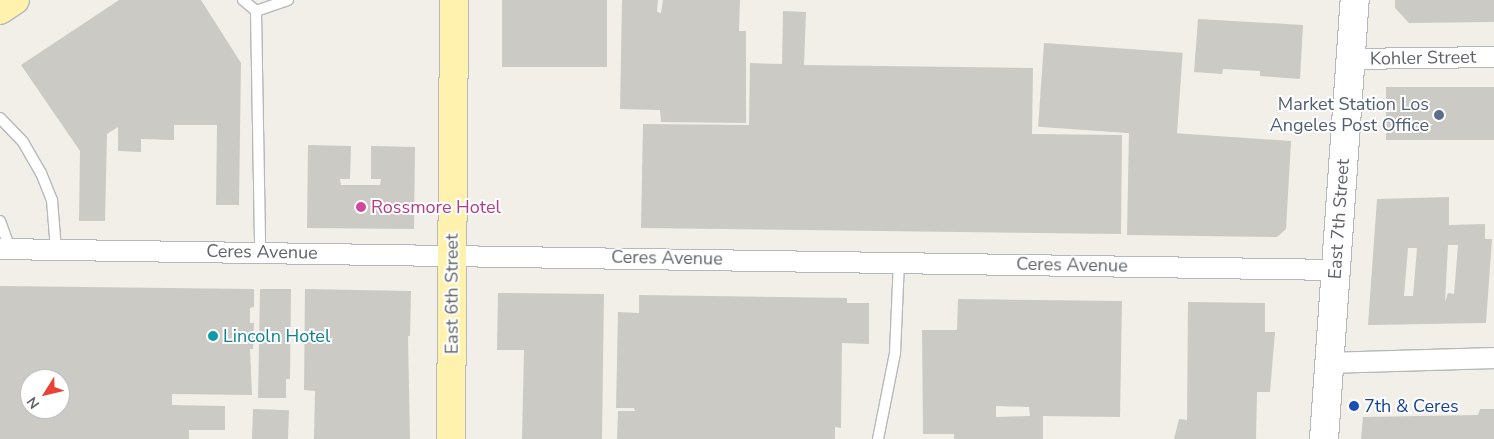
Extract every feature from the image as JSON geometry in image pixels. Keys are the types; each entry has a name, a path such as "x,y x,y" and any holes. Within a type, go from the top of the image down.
{"main road":[{"path":"0,10 15,0"},
{"name":"East 6th Street","path":"451,439 454,0"},
{"name":"East 7th Street","path":"1324,439 1354,0"}],"street":[{"name":"Kohler Street","path":"1351,60 1494,57"},
{"name":"Ceres Avenue","path":"5,249 899,261 1335,270"},
{"path":"1328,362 1494,358"}],"lane":[{"path":"243,0 256,11 260,252"},
{"path":"256,11 288,0"},
{"path":"0,118 23,142 41,173 52,200 56,250"},
{"path":"0,221 5,249"},
{"path":"878,439 895,353 899,261"}],"building":[{"path":"119,0 201,0 241,63 239,205 216,205 217,125 174,125 174,140 141,139 141,152 118,151 118,127 107,134 105,221 79,221 80,151 21,65"},
{"path":"502,0 607,0 607,67 502,67"},
{"path":"622,0 658,0 657,12 661,13 663,0 740,0 739,31 746,31 746,123 661,122 660,110 620,109"},
{"path":"1395,0 1494,0 1494,22 1409,23 1395,8"},
{"path":"783,11 806,12 804,65 1033,68 1032,134 1122,135 1121,234 641,228 643,124 749,125 750,63 782,64"},
{"path":"1198,19 1303,25 1300,79 1260,76 1260,71 1223,69 1222,74 1194,72"},
{"path":"1044,43 1183,53 1177,136 1038,127"},
{"name":"Market Station Los Angeles Post Office","path":"1386,87 1494,87 1494,140 1386,140"},
{"path":"1129,130 1291,141 1286,229 1277,237 1127,235"},
{"name":"Rossmore Hotel","path":"308,145 351,146 350,179 340,179 341,185 380,185 381,179 371,179 371,146 415,147 414,229 307,228"},
{"path":"1449,197 1449,225 1485,224 1485,239 1492,239 1486,323 1368,325 1377,199","holes":["1448,245 1458,245 1454,294 1448,293 1445,302","1408,248 1417,248 1413,296 1404,296"]},
{"path":"0,286 254,289 254,307 250,308 250,323 254,323 253,349 250,349 252,395 172,394 172,405 225,406 225,430 189,430 189,439 0,439"},
{"path":"260,289 291,289 290,379 286,379 286,398 258,398"},
{"path":"305,289 411,291 410,336 408,336 410,439 314,439 315,391 304,390"},
{"path":"498,293 604,294 602,439 522,439 524,350 497,350"},
{"path":"639,295 847,298 847,303 869,303 869,344 842,343 841,428 835,427 835,439 617,439 618,411 635,411 634,408 616,408 618,312 639,313"},
{"path":"958,299 1122,301 1120,417 1043,416 1043,439 954,439 954,434 923,434 922,330 957,330","holes":["996,406 1029,407 1030,416 996,417"]},
{"path":"1188,302 1265,303 1265,332 1275,332 1270,392 1257,392 1256,439 1174,439 1179,419 1187,420"},
{"path":"253,409 289,410 288,439 252,439"},
{"path":"1480,409 1494,409 1494,439 1361,439 1363,417 1478,415"}],"place":[{"name":"Market Station Los Angeles Post Office","path":"1439,115"},
{"name":"Rossmore Hotel","path":"361,207"},
{"name":"Lincoln Hotel","path":"213,336"},
{"name":"7th & Ceres","path":"1354,406"}]}
